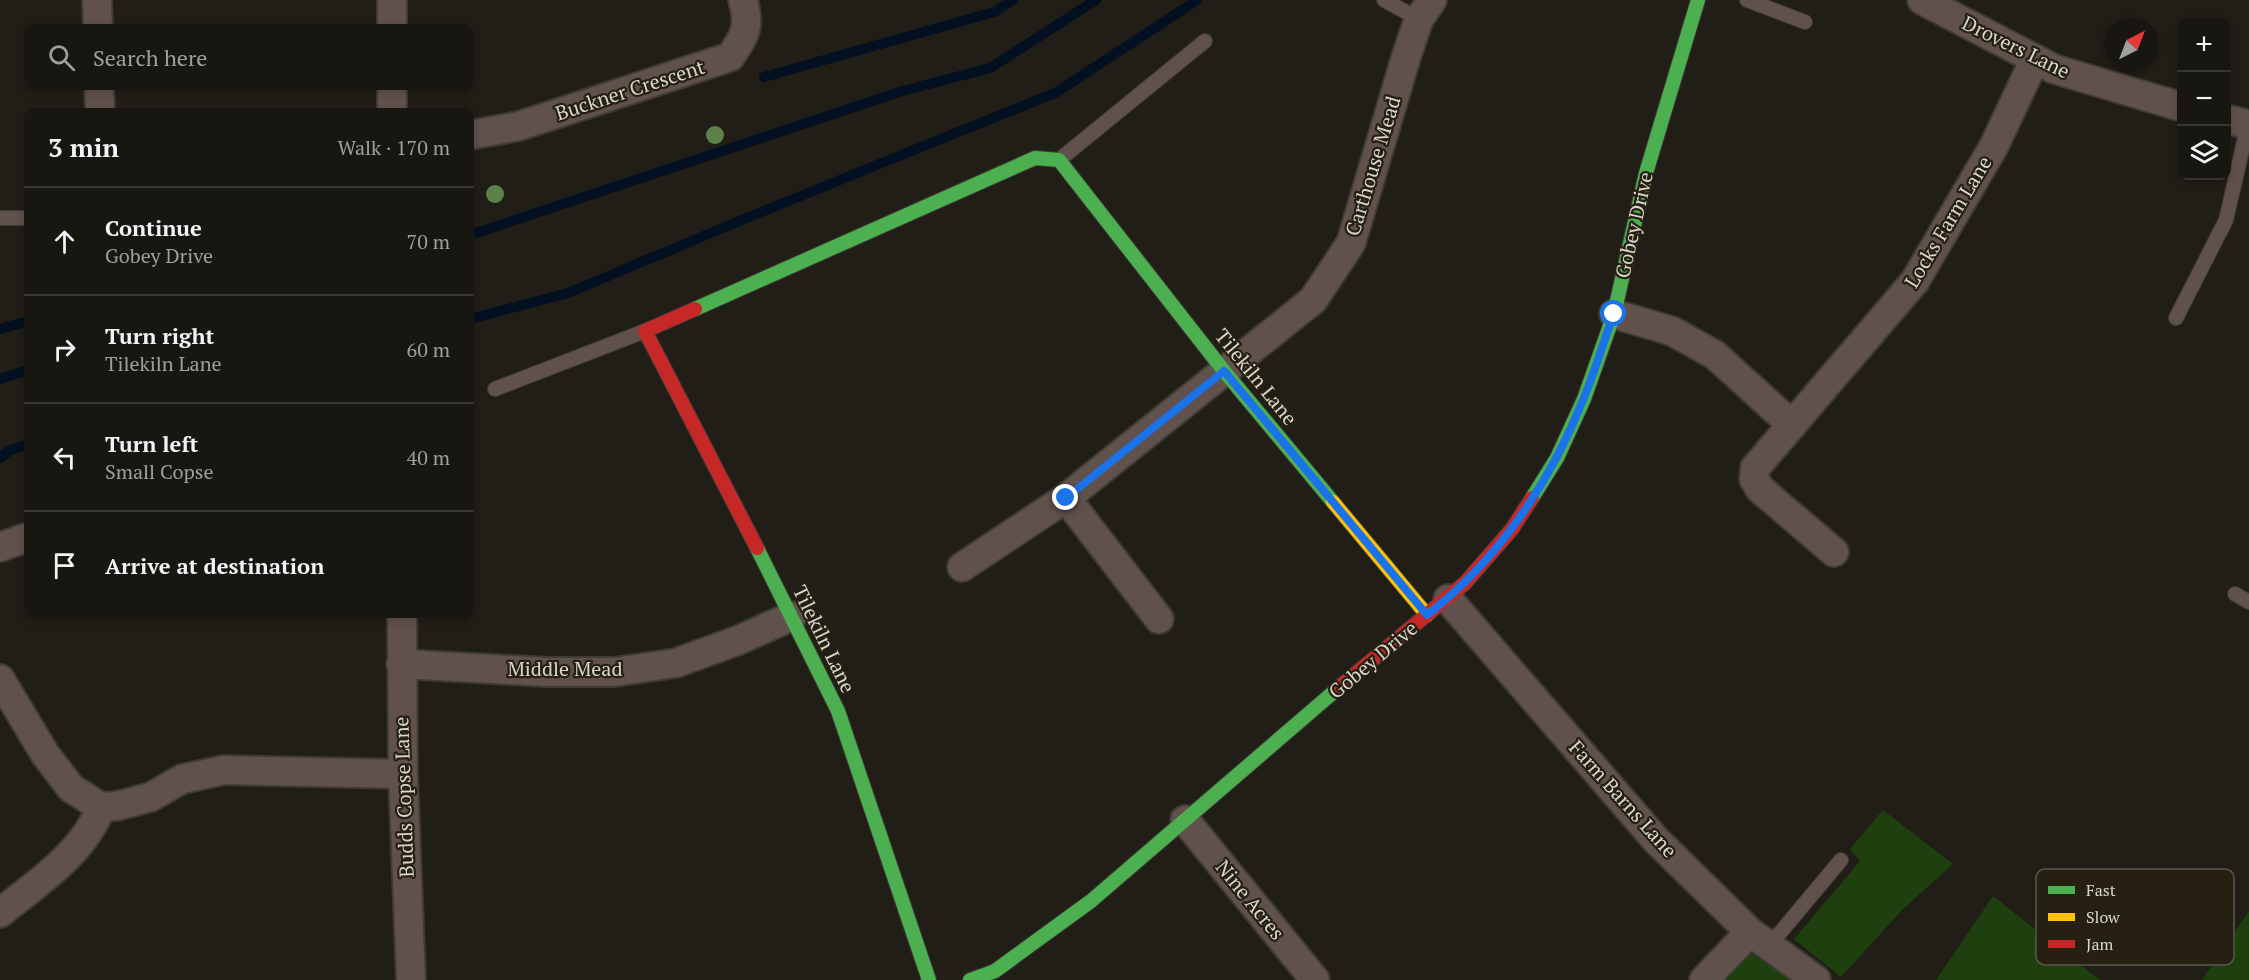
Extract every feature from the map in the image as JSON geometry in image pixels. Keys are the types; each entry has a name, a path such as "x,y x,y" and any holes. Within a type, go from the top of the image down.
{"street":[{"path":"97,0 98,24"},
{"path":"392,0 392,24"},
{"name":"Buckner Crescent","path":"474,134 519,126 730,57 744,37 747,17 743,0"},
{"name":"Gobey Drive","path":"978,978 995,971 1091,901 1386,647 1466,583 1512,529 1557,458 1584,399 1614,314 1646,173 1698,0"},
{"name":"Drovers Lane","path":"1929,2 2054,69 2177,106"},
{"name":"Carthouse Mead","path":"962,567 1066,498 1313,300 1351,243 1425,10"},
{"name":"Locks Farm Lane","path":"1834,552 1760,489 1754,478 1755,468 1915,281 1994,146 2035,59"},
{"path":"99,90 99,108"},
{"path":"392,90 392,108"},
{"path":"645,331 1035,158 1059,160"},
{"name":"Tilekiln Lane","path":"1059,160 1224,371 1438,607"},
{"path":"1614,314 1672,331 1715,355 1792,425"},
{"name":"Tilekiln Lane","path":"645,331 792,616 838,711 929,980"},
{"path":"1066,498 1159,620"},
{"path":"0,548 24,539"},
{"name":"Farm Barns Lane","path":"1438,607 1656,840 1760,939 1816,980"},
{"name":"Middle Mead","path":"401,664 547,672 614,672 676,663 739,640 792,616"},
{"name":"Budds Copse Lane","path":"402,618 403,774 411,980"},
{"path":"0,680 45,754 71,788 102,807 117,806 151,797 182,779 224,770 403,774"},
{"path":"0,913 63,861 94,826 102,807"},
{"name":"Nine Acres","path":"1185,820 1315,980"},
{"path":"1704,980 1760,939"}],"lane":[{"name":"Carthouse Mead","path":"1384,0 1425,10"},
{"path":"1747,0 1805,22"},
{"path":"1059,160 1205,41"},
{"path":"2176,318 2226,220 2241,123"},
{"path":"0,218 24,218"},
{"path":"495,388 645,331"},
{"path":"2235,594 2249,602"},
{"path":"1760,939 1840,860"}],"green space":[{"path":"1883,810 1953,864 1903,909 1841,977 1794,939 1860,861 1850,849"},
{"path":"1993,896 2036,930 2036,965 2081,965 2100,980 1936,980"},
{"path":"2249,911 2249,980 2202,980 2212,965 2234,965 2234,933"},
{"path":"1750,932 1816,980 1704,980"}],"waterway":[{"path":"764,77 994,12 1013,0"},
{"path":"474,234 899,92 990,68 1096,0"},
{"path":"474,318 568,293 1057,92 1197,0"},
{"path":"0,329 24,322"},
{"path":"0,379 24,371"},
{"path":"0,458 9,451 24,445"}],"traffic: fast":[{"path":"1532,498 1557,458 1584,399 1614,314 1646,173 1698,0"},
{"path":"695,309 1035,158 1059,160 1224,371 1333,502"},
{"path":"757,548 838,711 929,980"},
{"path":"970,980 995,971 1091,901 1336,690"}],"traffic: slow":[{"path":"1333,502 1427,615"}],"traffic: jam":[{"path":"695,309 645,331 757,548"},
{"path":"1336,690 1465,583 1512,529 1532,498"}],"route":[{"path":"1066,498 1224,371 1427,615 1466,583 1512,529 1537,492 1557,458 1584,399 1599,351 1614,314"}]}
